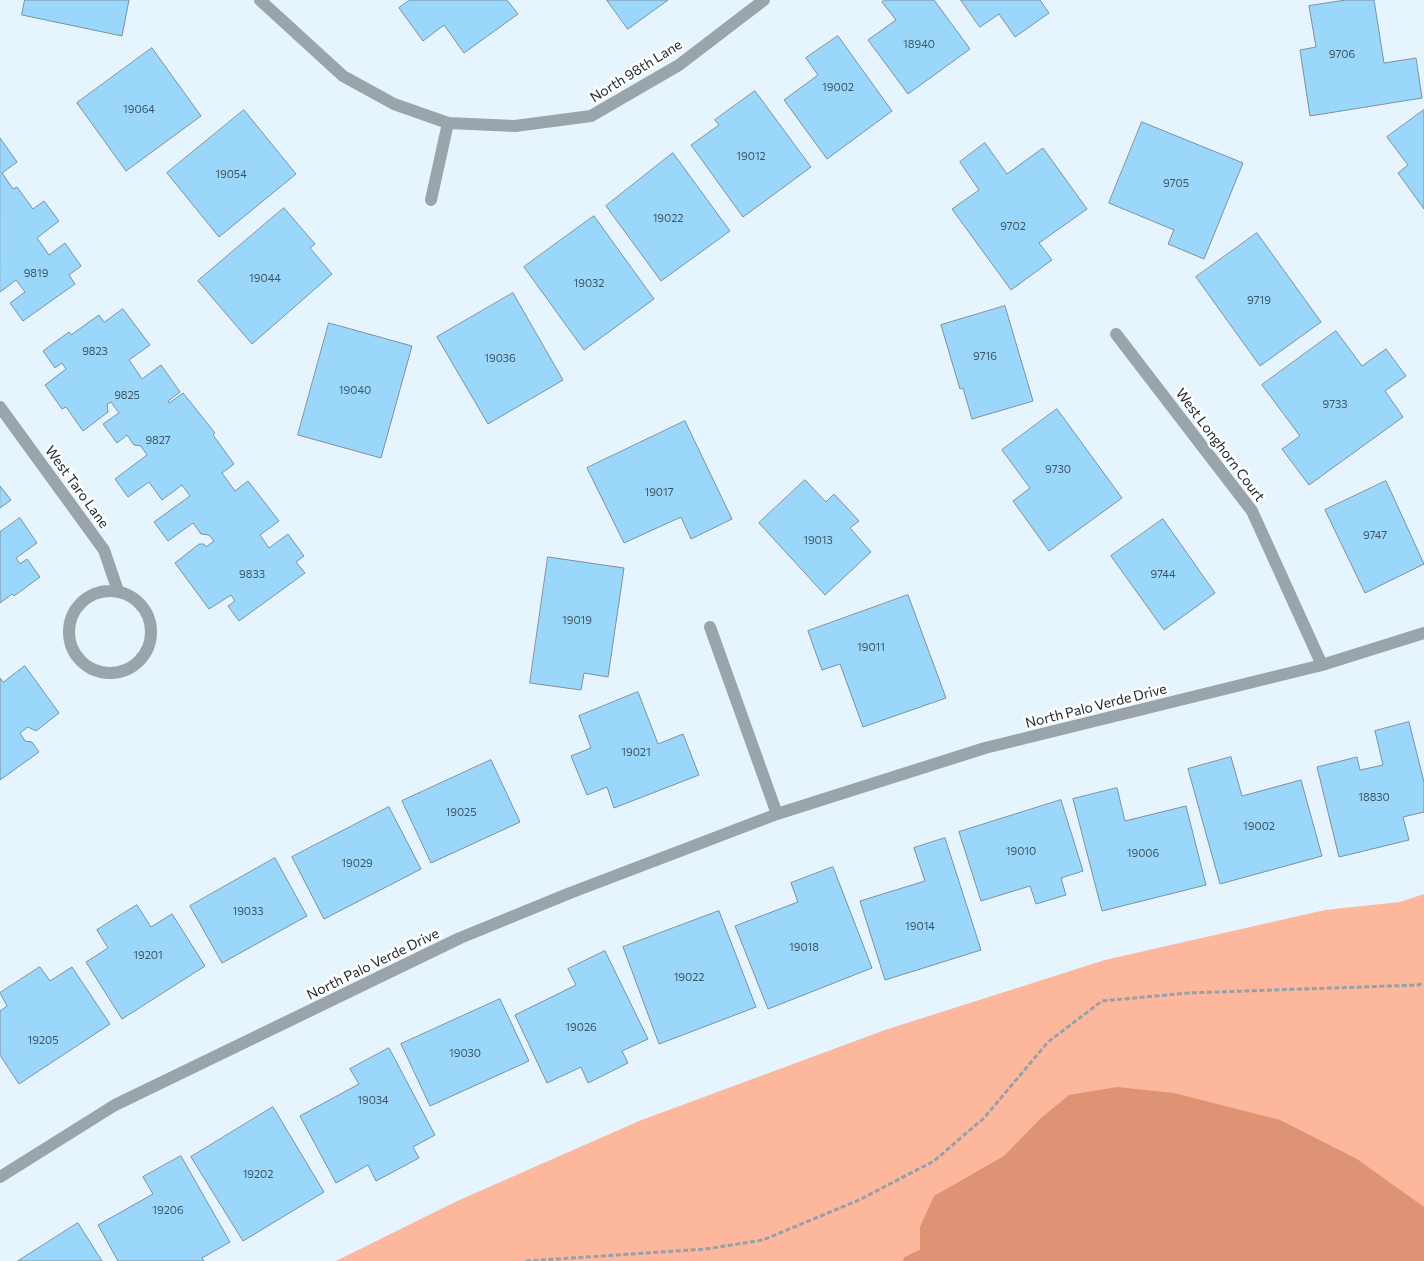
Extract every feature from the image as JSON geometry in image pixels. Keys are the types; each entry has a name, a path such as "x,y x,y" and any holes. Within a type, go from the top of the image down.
{"street":[{"name":"North 98th Lane","path":"260,0 343,76 394,104 448,123 515,126 591,116 679,65 764,0"},
{"path":"431,200 448,123"},
{"name":"West Longhorn Court","path":"1116,334 1252,511 1322,665"},
{"name":"West Taro Lane","path":"0,407 104,550 118,591"},
{"path":"108,590 118,591 131,596 141,604 148,616 152,635 149,647 141,660 133,667 110,674 96,671 79,659 70,643 69,629 78,606 88,596 108,590"},
{"path":"710,627 777,814"},
{"name":"North Palo Verde Drive","path":"0,1177 115,1105 460,938 570,893 777,814 985,748 1322,665 1424,633"}],"path":[{"path":"526,1261 706,1250 763,1240 858,1200 934,1161 984,1118 1048,1042 1102,1001 1188,992 1418,985 1424,983"}],"shaded area":[{"path":"1424,894 1424,1261 336,1261 455,1202 639,1121 885,1030 1105,960 1325,910 1400,902"},
{"path":"1117,1087 1174,1093 1280,1120 1357,1159 1424,1207 1424,1261 920,1261 920,1227 934,1196 1004,1156 1041,1118 1069,1095"}],"building":[{"path":"25,0 129,0 122,36 22,15"},
{"path":"410,0 507,0 518,14 464,53 444,25 423,41 399,8"},
{"path":"607,0 668,0 628,29"},
{"path":"884,0 934,0 970,49 908,94 868,40 896,20 882,2"},
{"path":"961,0 1040,0 1049,13 1015,37 999,14 980,27"},
{"path":"1346,0 1374,0 1384,63 1416,58 1422,98 1310,116 1300,50 1316,47 1309,6"},
{"path":"838,36 892,111 827,159 784,100 818,75 806,58"},
{"path":"152,48 201,116 126,171 77,103"},
{"path":"755,91 811,167 743,217 691,145 719,125 715,120"},
{"path":"244,110 296,174 219,237 167,173"},
{"path":"1424,110 1424,209 1398,173 1408,165 1387,137"},
{"path":"1142,122 1243,163 1204,259 1168,244 1174,230 1109,203"},
{"path":"0,138 17,162 2,173 13,189 17,187 33,209 44,201 59,221 37,238 49,255 65,243 81,266 69,275 75,284 23,321 10,303 25,292 16,280 0,292"},
{"path":"985,143 1007,174 1043,148 1087,209 1039,243 1052,260 1011,290 952,209 979,190 960,162"},
{"path":"673,153 730,231 661,281 606,206"},
{"path":"284,208 315,244 310,248 332,274 252,344 198,281"},
{"path":"594,216 654,299 584,350 524,267"},
{"path":"1257,233 1321,322 1260,366 1196,277"},
{"path":"513,293 563,380 488,424 437,337"},
{"path":"1005,306 1033,401 972,419 963,388 960,389 941,325"},
{"path":"123,309 150,345 129,360 142,379 161,365 180,392 168,401 169,403 183,393 215,433 213,435 234,464 222,473 235,491 248,481 279,521 260,535 269,548 288,534 304,556 296,562 305,573 239,621 228,606 235,601 231,595 209,609 175,563 199,544 204,544 206,547 214,541 209,535 201,534 193,523 168,541 154,522 190,496 182,485 162,500 149,482 128,497 115,479 147,455 141,446 134,445 127,435 117,443 103,424 119,413 111,402 107,404 108,412 83,431 66,407 62,409 45,385 66,369 62,363 55,368 43,351 69,332 71,335 99,315 104,322"},
{"path":"329,323 412,346 381,458 298,435"},
{"path":"1336,331 1362,366 1386,349 1406,376 1385,391 1403,417 1309,485 1282,449 1300,436 1262,385"},
{"path":"1057,409 1122,498 1049,551 1013,501 1030,488 1002,450"},
{"path":"685,421 732,519 691,539 681,517 624,543 587,468"},
{"path":"805,480 826,502 834,494 859,521 850,528 871,552 825,595 759,523"},
{"path":"1386,481 1424,564 1365,593 1325,510"},
{"path":"0,486 11,500 0,508"},
{"path":"20,518 37,543 16,558 20,564 27,559 40,577 14,596 12,594 0,603 0,532"},
{"path":"1163,519 1215,593 1164,630 1111,556"},
{"path":"548,557 624,568 608,677 584,673 581,690 530,683"},
{"path":"908,595 946,698 863,727 840,664 822,670 808,631"},
{"path":"25,666 59,713 36,731 28,727 20,733 25,741 32,742 39,752 0,780 0,678 3,682"},
{"path":"638,692 658,744 683,734 699,775 614,808 607,787 587,795 571,756 591,748 579,716"},
{"path":"1409,722 1424,782 1424,812 1403,817 1409,840 1339,857 1317,767 1357,757 1360,770 1383,765 1375,731"},
{"path":"1231,757 1242,796 1301,780 1322,856 1220,884 1188,769"},
{"path":"491,760 520,822 431,863 402,801"},
{"path":"1117,788 1125,821 1186,806 1206,885 1102,911 1073,799"},
{"path":"1061,800 1083,871 1061,878 1066,895 1036,904 1030,886 981,901 959,832"},
{"path":"389,807 421,869 324,919 292,857"},
{"path":"945,838 981,950 885,980 860,901 925,881 914,848"},
{"path":"275,858 307,916 222,963 190,906"},
{"path":"833,867 872,968 768,1009 735,926 798,902 791,883"},
{"path":"137,905 151,927 172,914 205,966 122,1019 86,962 108,948 97,930"},
{"path":"719,911 756,1007 659,1044 623,947"},
{"path":"605,951 648,1039 622,1051 628,1063 588,1083 581,1067 547,1083 515,1015 576,985 568,969"},
{"path":"40,967 50,981 72,967 110,1024 19,1084 0,1055 0,1011 7,1006 0,993"},
{"path":"500,999 529,1061 430,1106 401,1044"},
{"path":"389,1048 435,1135 413,1147 419,1158 376,1181 368,1165 336,1183 300,1116 359,1084 350,1069"},
{"path":"273,1107 324,1192 243,1241 191,1157"},
{"path":"181,1156 230,1242 202,1258 204,1261 118,1261 98,1225 153,1194 143,1177"},
{"path":"78,1223 102,1261 18,1261"}],"waterway":[{"path":"908,1261 920,1255"}]}
